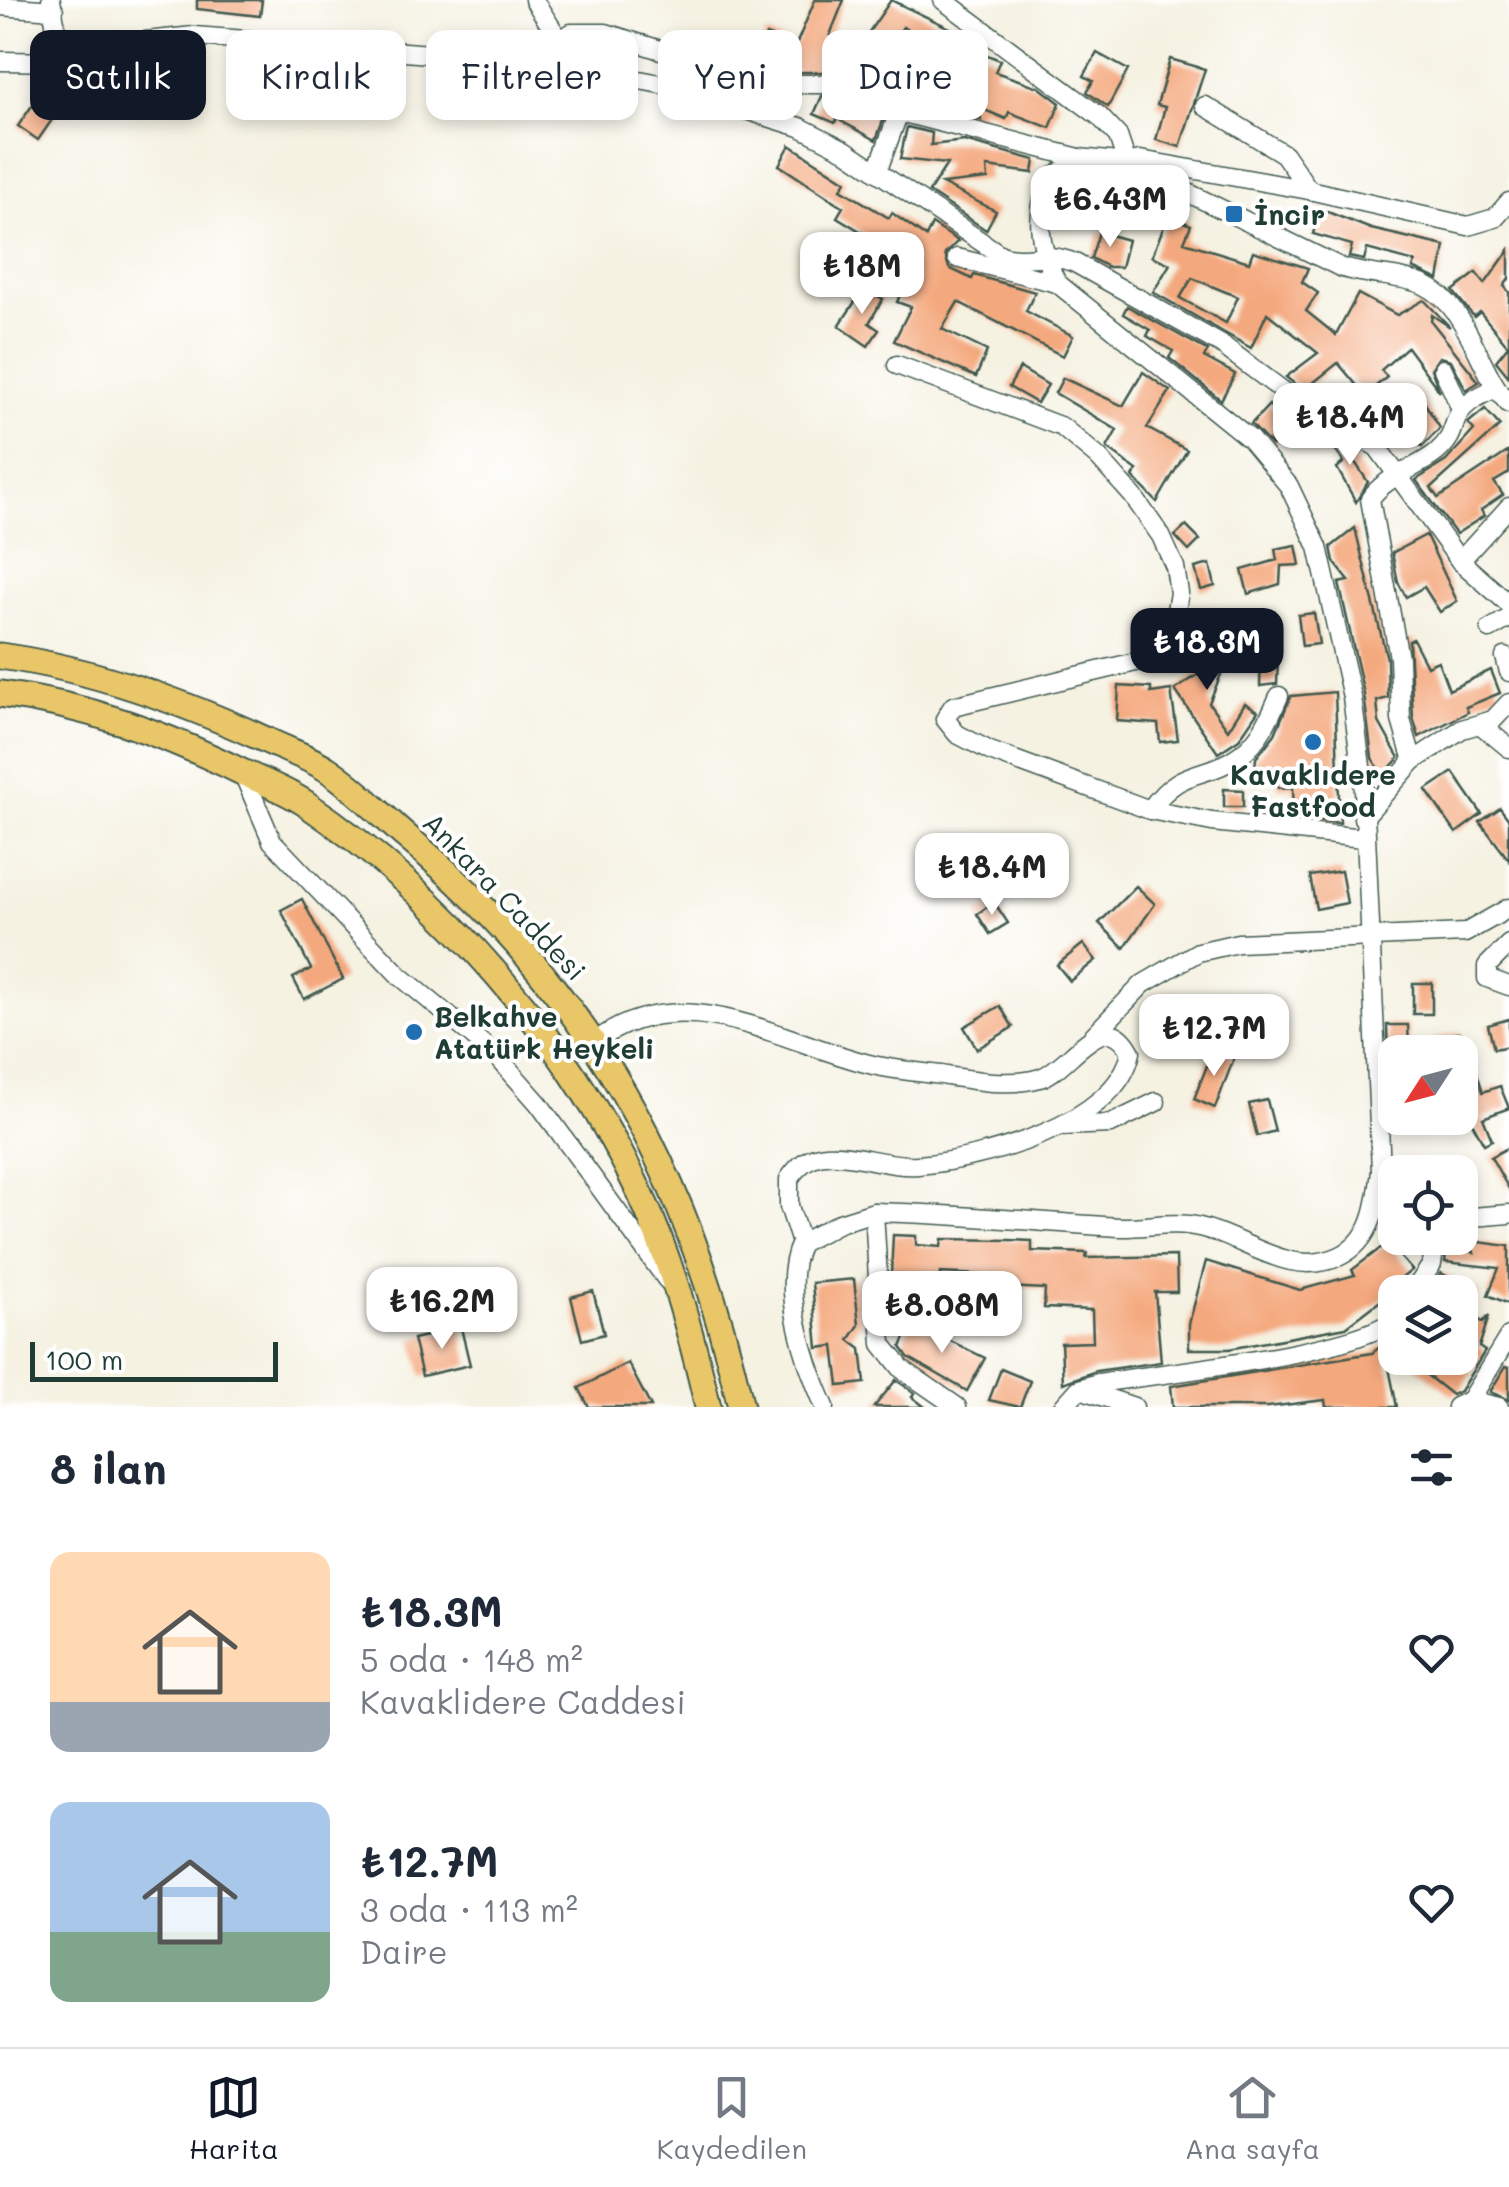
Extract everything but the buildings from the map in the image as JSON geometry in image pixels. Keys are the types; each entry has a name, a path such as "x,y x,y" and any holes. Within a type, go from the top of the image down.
{"highway":[{"name":"Ankara Caddesi","path":"0,656 41,662 188,704 328,769 454,879 546,973 596,1042 643,1127 683,1213 719,1310 741,1407"},
{"path":"0,694 112,716 176,739 302,800 382,860 518,996 638,1190 679,1297 708,1407"}],"street":[{"path":"534,0 553,30"},
{"path":"943,0 1099,116 1118,136 1127,162 1340,267 1372,278 1423,285 1467,331 1494,389 1509,404"},
{"path":"0,6 53,5 57,30"},
{"path":"206,37 426,54"},
{"path":"638,39 682,57 798,84 822,84"},
{"path":"0,62 30,62"},
{"path":"638,80 785,122 845,150 1001,256 1012,259 1042,254 1075,263 1222,345 1311,412 1377,447 1460,561 1509,604"},
{"path":"1205,106 1284,154 1309,190"},
{"path":"877,172 897,120"},
{"path":"931,120 1080,158 1140,160 1309,190 1468,226 1495,218 1509,202"},
{"path":"1080,158 1050,180 1044,194 1042,254 1057,282 1250,439 1289,486 1318,546 1352,697 1364,790 1379,1155"},
{"path":"957,258 1057,282"},
{"path":"897,365 1062,428 1098,456 1161,536 1175,567 1179,593 1175,616 1162,643 1148,659 953,706 944,719 957,734 990,751 1150,810 1212,822 1363,838"},
{"path":"1443,369 1460,406"},
{"path":"1413,761 1401,720 1399,658 1370,504 1374,492 1440,448 1460,406 1494,389"},
{"path":"1460,561 1509,507"},
{"path":"1490,628 1509,618"},
{"path":"1150,810 1164,789 1182,777 1240,755 1268,721 1279,696"},
{"path":"1363,818 1413,761 1462,728 1493,720 1509,703"},
{"path":"1481,725 1509,748"},
{"path":"242,771 272,841 399,975 507,1068 540,1104 679,1297"},
{"path":"596,1042 627,1022 662,1014 711,1013 872,1065 1009,1081 1042,1078 1068,1062 1143,984 1198,952 1238,944 1465,933 1509,908"},
{"path":"1509,944 1487,966 1486,978 1509,986"},
{"path":"824,1407 796,1312 795,1265 801,1243 789,1206 789,1179 809,1159 827,1154 918,1165 984,1152 1062,1126 1100,1102 1119,1084 1128,1065 1130,1052 1124,1040 1107,1033 1093,1036"},
{"path":"1062,1126 1111,1124 1156,1102"},
{"path":"801,1243 839,1223 874,1212 1125,1227 1189,1225 1237,1238 1285,1262 1313,1264 1340,1256 1356,1245 1378,1212"},
{"path":"874,1212 882,1344 902,1370 957,1407"},
{"path":"1478,1217 1509,1214"},
{"path":"1063,1407 1079,1389 1333,1346 1378,1330"},
{"path":"1500,1407 1463,1404 1509,1336"},
{"path":"1079,1389 1134,1407"}],"place":[{"name":"İncir","path":"1234,214"},
{"name":"Kavaklıdere Fastfood","path":"1313,742"},
{"name":"Belkahve Atatürk Heykeli","path":"414,1032"}]}
